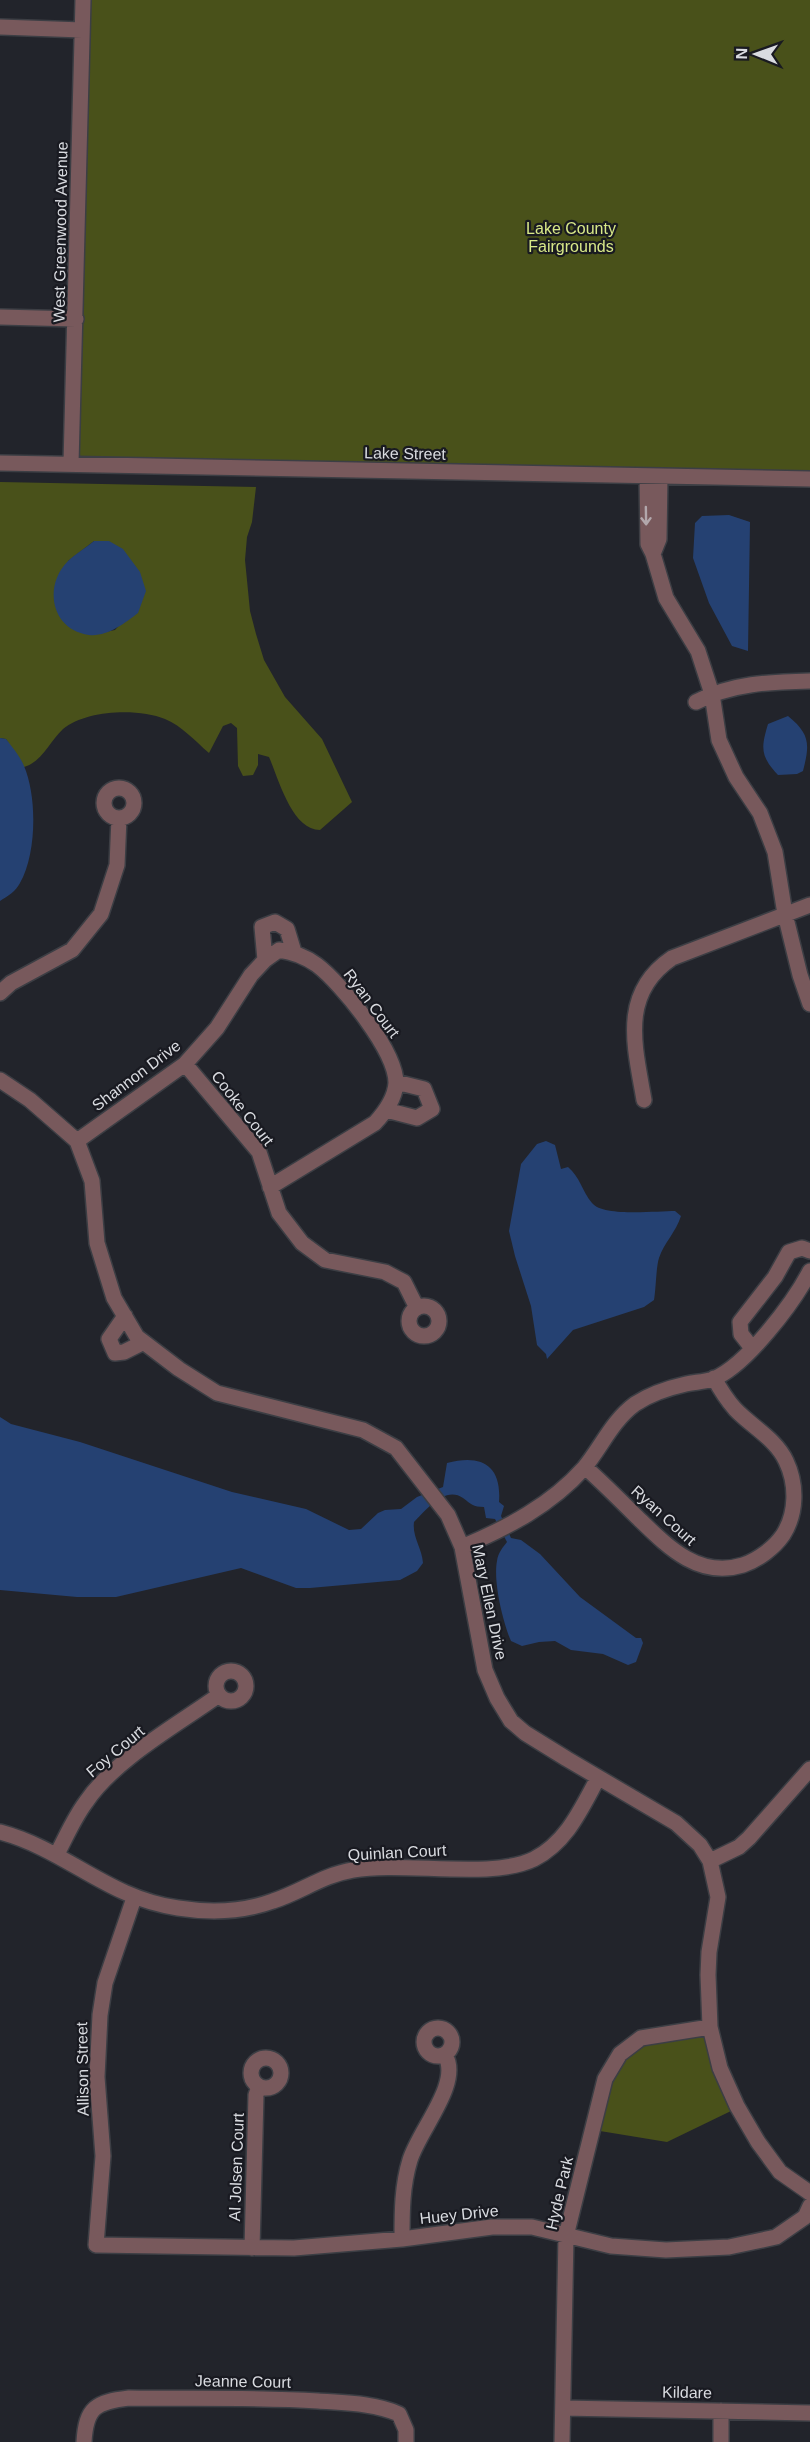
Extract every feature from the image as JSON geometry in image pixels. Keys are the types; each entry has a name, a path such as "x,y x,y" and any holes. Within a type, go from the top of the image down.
{"street":[{"name":"West Greenwood Avenue","path":"71,464 83,0"},
{"path":"0,27 82,30"},
{"path":"0,317 76,319"},
{"name":"Lake Street","path":"0,463 810,479"},
{"path":"654,477 659,539 653,554 666,598 698,651 712,694 719,740 736,777 760,813 775,852 785,914 800,975 810,1004"},
{"path":"696,702 712,694 755,683 810,681"},
{"path":"0,993 11,983 72,951 100,914 117,865 119,818"},
{"path":"644,1100 635,1047 635,1021 644,986 657,968 672,958 810,905"},
{"path":"265,960 262,927 275,922 286,929 287,951"},
{"name":"Shannon Drive","path":"77,1141 185,1064 217,1029 251,975 265,960 287,951"},
{"name":"Ryan Court","path":"287,951 315,964 339,986 377,1035 389,1056 396,1082"},
{"name":"Cooke Court","path":"185,1064 259,1152 279,1213 302,1244 325,1260 385,1272 404,1282 417,1308"},
{"name":"Mary Ellen Drive","path":"0,1080 30,1100 77,1141 93,1181 97,1243 114,1298 137,1337 179,1369 217,1393 363,1430 396,1448 448,1515 462,1547 485,1670 496,1698 511,1721 525,1733 598,1778 676,1822 695,1838 710,1862 717,1897 709,1952 710,2027 720,2068 737,2106 758,2142 780,2172 810,2193"},
{"path":"270,1186 375,1123 386,1110 394,1095 396,1082 424,1089 432,1109 417,1118 386,1110"},
{"path":"752,1348 741,1334 740,1322 775,1277 789,1252 802,1248 810,1251"},
{"path":"462,1547 519,1520 541,1506 585,1467 606,1434 620,1417 636,1404 671,1387 714,1378 728,1370 752,1348 792,1301 810,1272"},
{"path":"125,1316 109,1339 115,1353 124,1352 144,1342"},
{"name":"Ryan Court","path":"585,1467 676,1554 694,1563 724,1569 750,1562 761,1556 782,1536 789,1523 794,1498 792,1475 777,1447 734,1408 714,1378"},
{"name":"Foy Court","path":"57,1854 86,1802 103,1781 124,1762 219,1695"},
{"path":"710,1862 750,1838 810,1769"},
{"name":"Quinlan Court","path":"0,1832 19,1837 57,1854 109,1887 134,1898 179,1908 233,1911 274,1901 318,1880 354,1870 496,1867 523,1863 557,1843 569,1829 598,1778"},
{"name":"Allison Street","path":"96,2245 103,2156 97,2078 100,2015 105,1983 134,1898"},
{"name":"Hyde Park","path":"562,2442 566,2236 605,2079 620,2054 641,2038 710,2027"},
{"path":"402,2239 406,2174 415,2145 449,2080 449,2061 445,2055"},
{"name":"Al Jolsen Court","path":"252,2248 256,2095 259,2086"},
{"name":"Huey Drive","path":"96,2245 294,2248 402,2239 492,2227 532,2228 611,2246 666,2250 729,2247 776,2237 805,2217 810,2206"},
{"name":"Jeanne Court","path":"84,2442 85,2421 96,2407 108,2401 129,2398 294,2400 359,2404 399,2414 406,2430 406,2442"},
{"name":"Kildare","path":"563,2408 810,2413"},
{"path":"721,2442 722,2411"}],"green space":[{"name":"Lake County Fairgrounds","path":"81,0 810,0 810,478 72,465"},
{"path":"0,482 256,487 245,560 250,611 256,634 264,660 285,697 322,739 352,802 320,830 310,828 294,813 269,757 258,754 258,765 253,775 243,776 238,766 237,728 231,723 223,726 209,753 183,730 154,715 127,712 98,715 85,718 63,729 36,761 24,767 6,739 0,738","holes":["94,541 129,619 123,621 115,630 90,635 68,561"]},
{"path":"698,2036 704,2038 731,2111 667,2142 600,2131 613,2080 618,2068 626,2058 647,2044"}],"water":[{"path":"729,515 750,522 748,651 732,646 709,603 693,558 695,523 702,516"},
{"path":"94,541 109,541 123,549 140,572 146,591 138,613 109,632 89,635 66,625 55,606 54,594 55,582 60,571 71,558"},
{"path":"788,716 804,734 807,754 803,771 797,774 778,775 765,757 764,739 768,724"},
{"path":"0,738 6,739 24,766 31,793 33,824 26,871 16,888 0,901"},
{"path":"546,1141 555,1145 561,1169 568,1167 572,1171 592,1203 598,1207 618,1212 675,1211 681,1216 659,1258 654,1300 644,1307 573,1330 547,1359 546,1354 537,1345 531,1306 509,1231 521,1164 537,1144"},
{"path":"0,1417 11,1424 80,1442 232,1492 306,1509 349,1530 361,1529 378,1513 401,1509 417,1497 443,1487 447,1463 479,1461 493,1471 497,1479 499,1502 504,1506 501,1516 511,1538 521,1540 540,1554 580,1597 636,1638 641,1638 643,1643 636,1662 628,1665 603,1654 571,1650 555,1641 522,1646 511,1641 502,1613 496,1580 498,1558 507,1542 495,1519 486,1518 484,1507 472,1505 456,1495 442,1497 414,1522 414,1533 423,1563 417,1571 400,1580 296,1588 241,1568 116,1597 77,1597 0,1590"}]}
